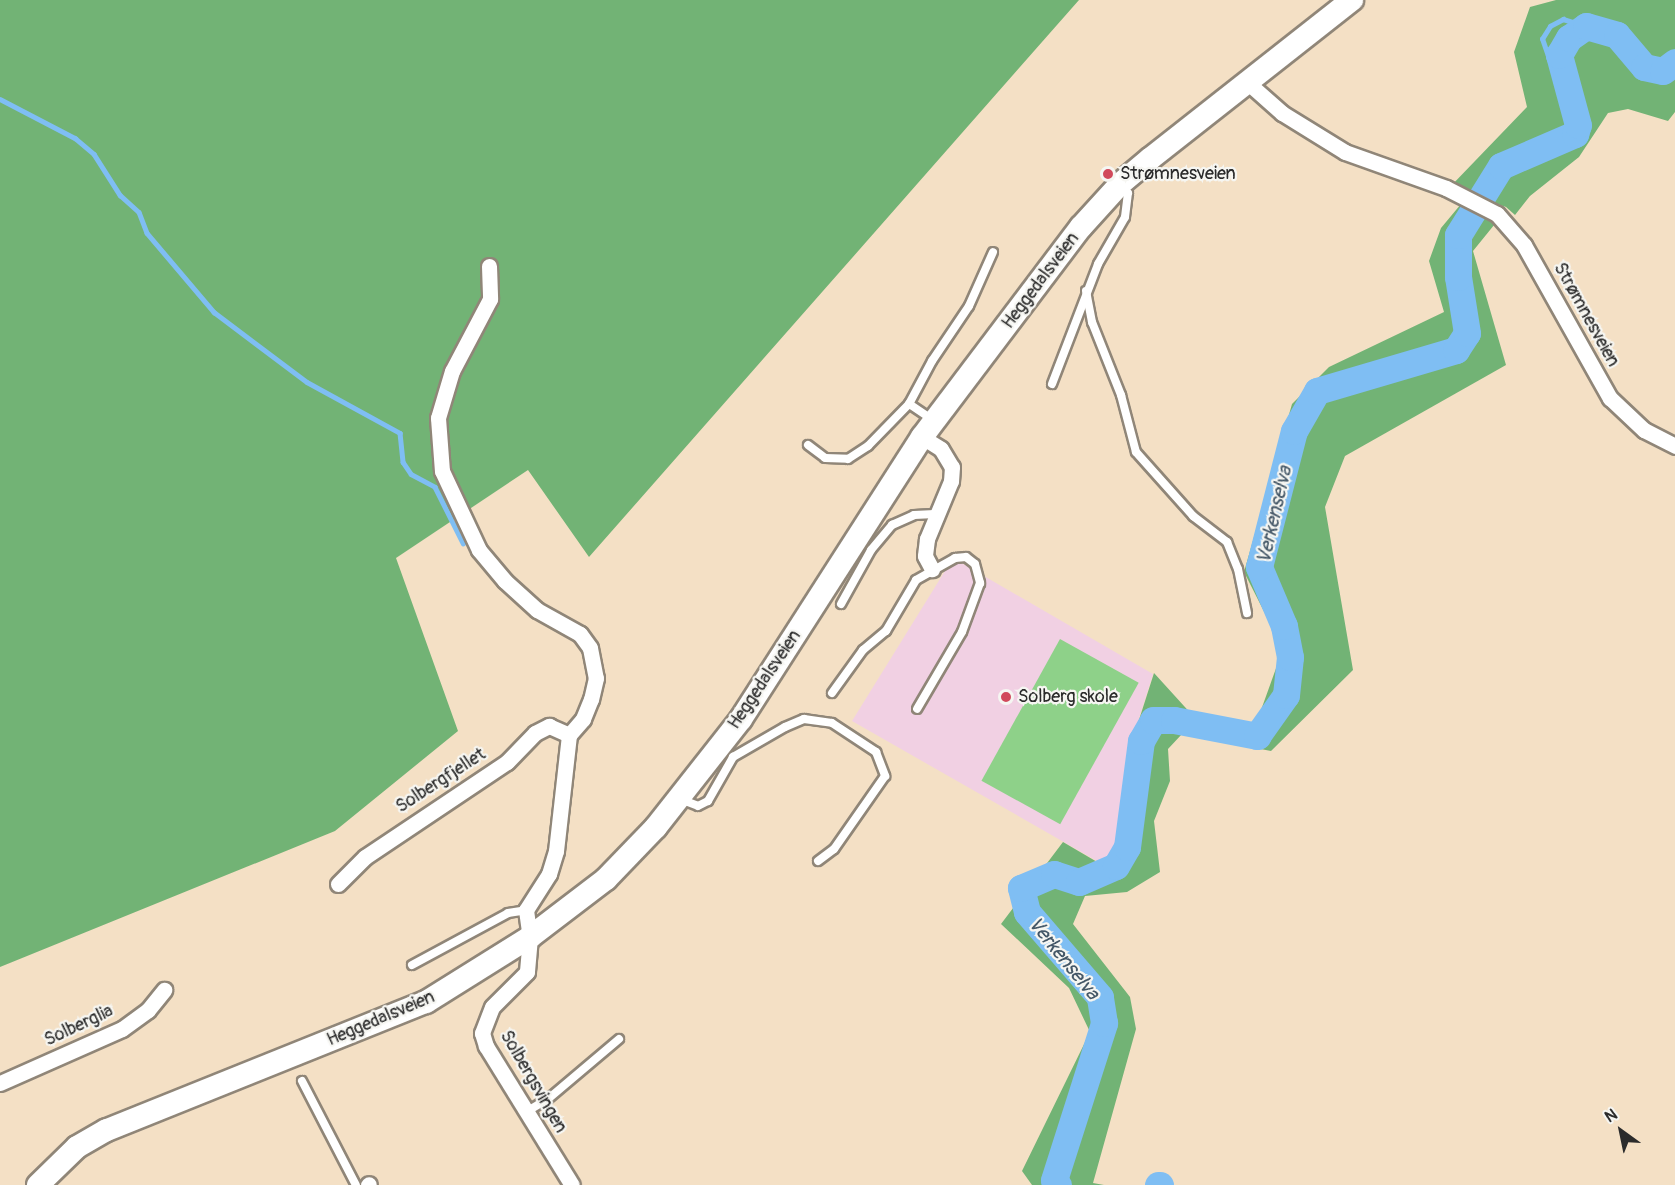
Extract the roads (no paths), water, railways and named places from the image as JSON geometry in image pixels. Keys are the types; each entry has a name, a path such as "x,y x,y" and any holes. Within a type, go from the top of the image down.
{"main road":[{"name":"Heggedalsveien","path":"38,1185 77,1147 107,1130 398,1017 458,985 577,904 623,864 679,798 765,684 929,429 1081,227 1120,184 1352,0"}],"street":[{"name":"Strømnesveien","path":"1247,82 1282,113 1345,152 1476,202 1497,214 1524,245 1610,398 1644,430 1675,446"},
{"path":"489,266 490,299 452,371 438,418 442,471 479,550 498,574 537,610 580,634 590,648 596,678 591,699 569,735 556,851 549,874 526,909 530,937"},
{"path":"929,429 952,467 951,481 934,514 924,556 932,569"},
{"name":"Solbergfjellet","path":"338,884 365,857 507,762 536,733 549,726 569,735"},
{"name":"Solbergsvingen","path":"530,937 527,972 492,1007 482,1032 526,1112 572,1185"},
{"name":"Solberglia","path":"0,1083 122,1029 148,1010 164,990"}],"lane":[{"path":"1052,384 1086,291 1125,217 1128,193 1120,184"},
{"path":"808,445 825,458 848,459 868,446 909,404 932,361 969,306 993,252"},
{"path":"1086,291 1092,322 1121,395 1136,452 1193,516 1227,542 1238,569 1247,613"},
{"path":"909,404 929,429"},
{"path":"841,604 871,550 892,525 914,514 934,514"},
{"path":"832,693 863,650 886,631 916,580 955,558 966,557 975,564 980,583 962,632 917,709"},
{"path":"679,798 698,806 708,801 734,757 785,727 804,719 832,723 876,752 885,776 834,849 818,861"},
{"path":"412,965 508,913 526,909"},
{"path":"526,1112 548,1099 619,1038"},
{"path":"302,1081 364,1185"}],"waterway":[{"path":"1563,71 1549,59 1542,39 1550,26 1563,19 1586,26"},
{"name":"Verkenselva","path":"1058,1185 1054,1180 1104,1023 1100,997 1027,912 1021,888 1054,874 1079,882 1116,866 1127,847 1141,741 1153,720 1174,720 1257,736 1286,695 1290,657 1284,626 1259,567 1294,431 1317,391 1456,350 1467,333 1458,277 1458,235 1501,166 1575,134 1578,125 1559,55 1569,38 1586,26 1617,35 1644,67 1663,71 1675,62"},
{"path":"0,99 75,138 94,154 120,195 139,212 147,233 214,312 307,382 400,433 403,462 411,474 435,487 463,543"}],"place":[{"name":"Strømnesveien","path":"1108,174"},
{"name":"Solberg skole","path":"1006,697"}]}
